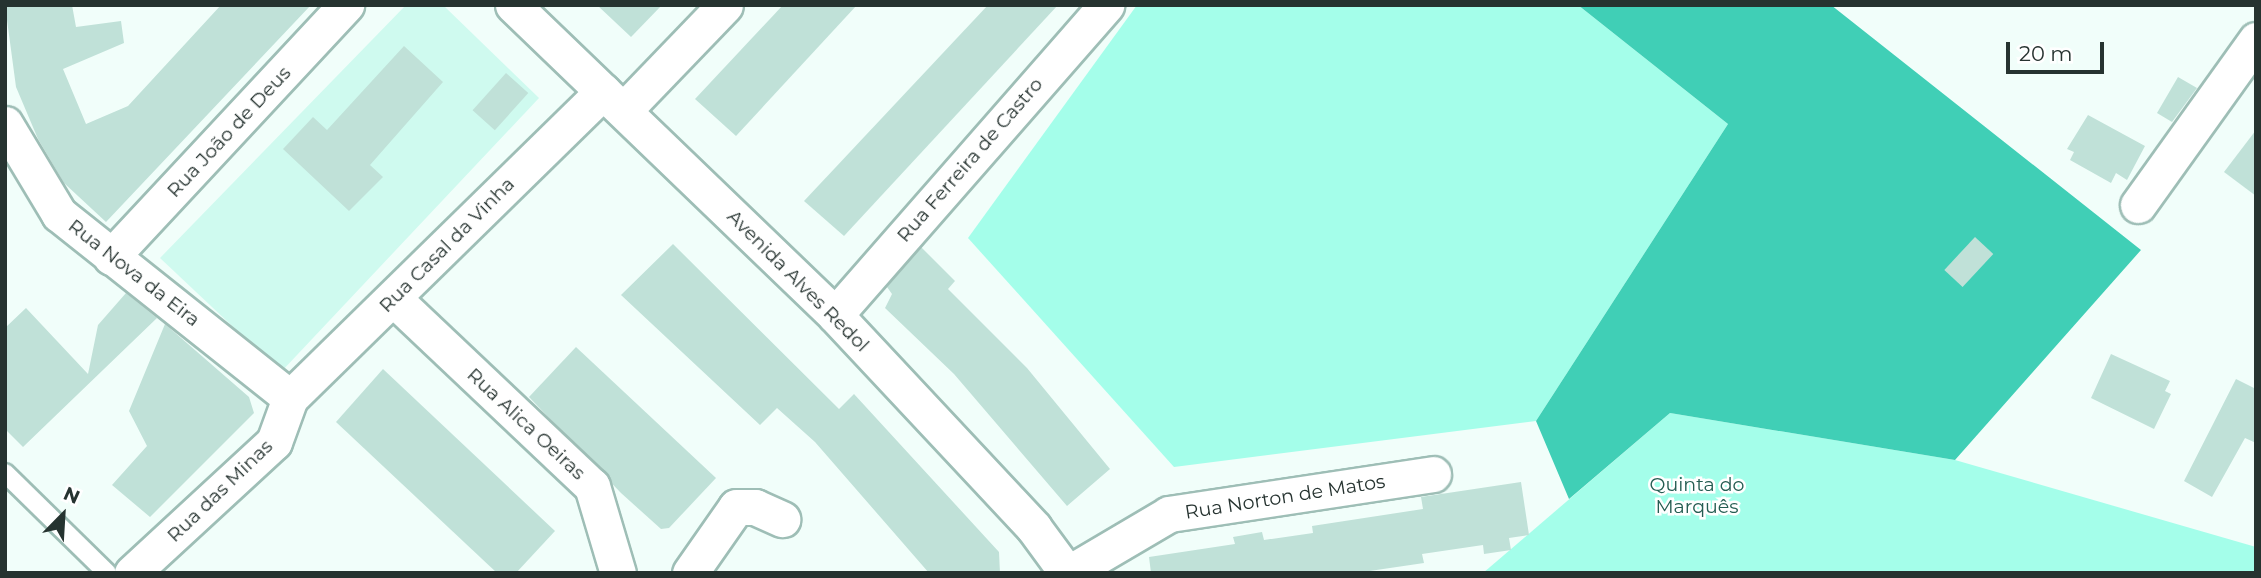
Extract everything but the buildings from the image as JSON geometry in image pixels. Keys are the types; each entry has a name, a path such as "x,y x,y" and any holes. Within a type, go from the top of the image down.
{"street":[{"name":"Rua João de Deus","path":"111,257 346,5"},
{"name":"Avenida Alves Redol","path":"513,5 835,315 1034,528 1068,573"},
{"name":"Rua Casal da Vinha","path":"290,398 394,299 614,100 725,5"},
{"name":"Rua Ferreira de Castro","path":"835,315 1106,5"},
{"path":"2138,205 2256,40"},
{"name":"Rua Nova da Eira","path":"5,124 59,214 290,398"},
{"name":"Rua Alica Oeiras","path":"394,299 592,486 618,573"},
{"name":"Rua das Minas","path":"132,573 274,442 290,398"},
{"name":"Rua Norton de Matos","path":"1068,573 1170,514 1433,474"},
{"path":"690,573 736,507 755,507 782,519"}],"lane":[{"path":"5,473 107,573"}],"shaded area":[{"path":"406,5 443,5 539,98 281,372 160,258"}],"green space":[{"path":"1137,5 1578,5 1728,124 1536,421 1174,467 968,238"},
{"path":"1578,5 1831,5 2141,250 1955,460 1670,413 1569,499 1536,421 1728,124"},
{"name":"Quinta do Marquês","path":"1670,413 1955,460 2256,547 2256,573 1483,573"}]}
